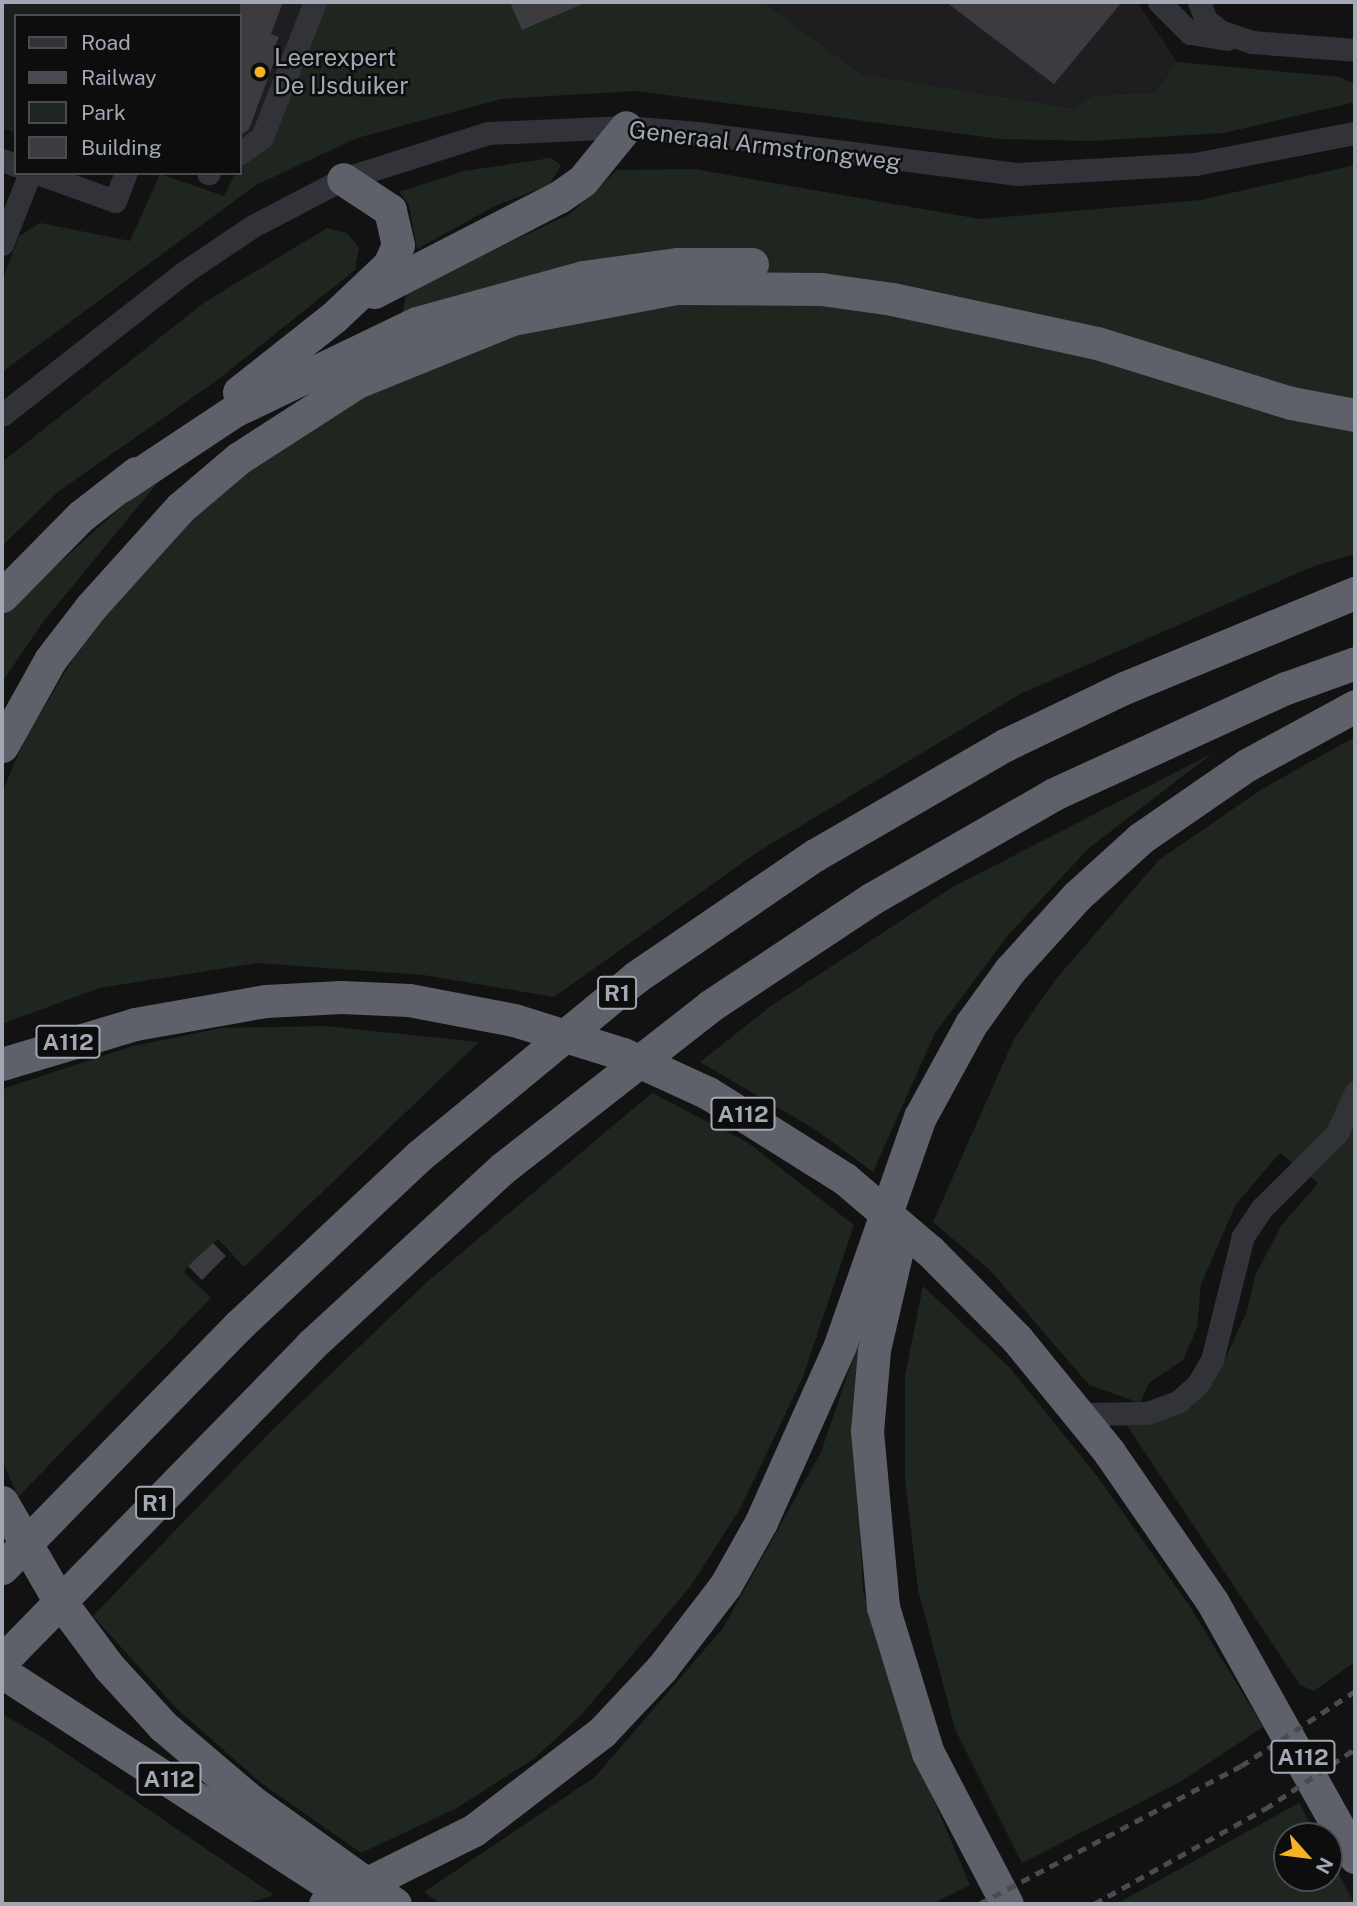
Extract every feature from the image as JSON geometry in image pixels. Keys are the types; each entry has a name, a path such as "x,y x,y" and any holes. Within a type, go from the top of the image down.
{"highway":[{"path":"334,317 395,278 559,197 583,180 626,127"},
{"path":"2,596 80,516 334,317 377,280 398,244 390,210 343,179"},
{"path":"121,486 234,411 327,363 417,323 583,276 678,264 826,270 1027,313 1097,343"},
{"path":"2,746 50,660 130,559 180,508 306,411 357,382 452,341 585,302 676,288 751,286 892,299 1097,343 1291,403 1355,415"},
{"name":"R1","path":"2,1568 238,1326 419,1156 636,978 815,855 1005,745 1124,688 1355,593"},
{"name":"R1","path":"2,1661 310,1346 503,1168 710,1006 871,899 1054,794 1216,718 1355,663"},
{"path":"325,1904 463,1836 544,1781 602,1732 662,1668 725,1586 796,1449 840,1345 920,1117 954,1057 1010,970 1077,896 1141,838 1247,765 1355,706"},
{"name":"A112","path":"2,1064 135,1024 267,1001 341,997 451,1006 576,1037 708,1093 845,1179 988,1306 1080,1414 1163,1526 1267,1692 1339,1822 1355,1857"},
{"path":"954,1057 887,1286 867,1431 883,1606 904,1689 977,1854 1007,1904"},
{"path":"2,1502 57,1597 109,1667 195,1757 287,1842 396,1904"},
{"name":"A112","path":"2,1672 287,1842 359,1904"}],"street":[{"path":"242,152 262,137 315,2"},
{"path":"1159,2 1190,33 1252,43 1353,52"},
{"path":"1199,2 1206,20 1220,31 1252,43"},
{"name":"Generaal Armstrongweg","path":"2,415 183,273 253,226 343,179 488,132 626,127 1017,174 1195,164 1355,133"},
{"path":"2,244 29,175"},
{"path":"43,175 115,201 125,175"},
{"path":"1080,1414 1147,1413 1178,1402 1198,1384 1212,1360 1243,1236 1262,1208 1337,1133 1355,1093"}],"shaded area":[{"name":"Leerexpert De IJsduiker","path":"2,2 309,2 244,156 242,14 14,14 14,132 2,128"},
{"path":"763,2 1137,2 1177,62 1155,92 1095,95 1074,108 861,74"}],"green space":[{"path":"322,2 763,2 861,74 1073,108 1095,95 1155,92 1177,62 1340,77 1355,84 1355,102 1224,133 1091,141 1000,139 636,91 501,99 357,138 256,185 2,372 2,281 19,236 40,223 130,241 160,175 224,196 234,175 242,175 242,163 268,145"},
{"path":"551,158 561,165 549,185 495,206 417,249 409,205 399,192 464,171"},
{"path":"1355,165 1355,554 1314,566 1020,694 759,851 554,997 423,975 257,963 99,988 2,1024 2,792 25,739 103,609 223,482 388,382 407,290 570,214 617,170 694,169 980,219 1200,200"},
{"path":"327,228 347,233 359,248 355,270 216,381 59,491 2,546 2,462 205,302"},
{"path":"187,447 43,622 2,682 2,615"},
{"path":"1355,737 1355,1662 1314,1691 1300,1685 1126,1424 1156,1422 1186,1410 1206,1392 1247,1311 1255,1276 1281,1226 1318,1183 1280,1153 1236,1204 1201,1284 1197,1328 1183,1360 1149,1383 1140,1403 1089,1385 991,1271 933,1222 1014,1039 1056,979 1159,860 1262,789"},
{"path":"1213,753 1089,848 1009,934 935,1033 873,1172 816,1130 700,1062 771,1006 951,888"},
{"path":"325,1026 479,1042 244,1267 218,1239 188,1266 184,1272 211,1298 18,1497 2,1460 2,1089 133,1046 222,1028"},
{"path":"652,1093 747,1142 854,1225 803,1377 740,1509 690,1587 581,1715 535,1758 455,1809 361,1853 261,1783 176,1708 93,1616 270,1432 427,1282"},
{"path":"923,1286 1010,1368 1097,1476 1189,1605 1263,1727 1180,1782 1022,1863 955,1729 918,1590 905,1479 905,1376"},
{"path":"872,1303 854,1409 863,1590 905,1733 970,1885 932,1904 440,1904 424,1892 595,1777 723,1628 821,1452"},
{"path":"2,1714 42,1737 274,1895 245,1904 2,1904"},
{"path":"1299,1803 1309,1822 1273,1822 1273,1892 1343,1892 1343,1882 1355,1904 1116,1904"}],"building":[{"path":"240,2 283,2 271,34 279,37 274,49 278,51 249,129 242,134 242,14"},
{"path":"510,2 587,2 522,30"},
{"path":"946,2 1122,2 1054,84"},
{"path":"213,1243 226,1256 202,1280 188,1266"}],"railway":[{"path":"979,1904 1241,1766 1355,1691"},
{"path":"1094,1904 1265,1809 1355,1749"}],"place":[{"name":"Leerexpert De IJsduiker","path":"260,72"}]}
